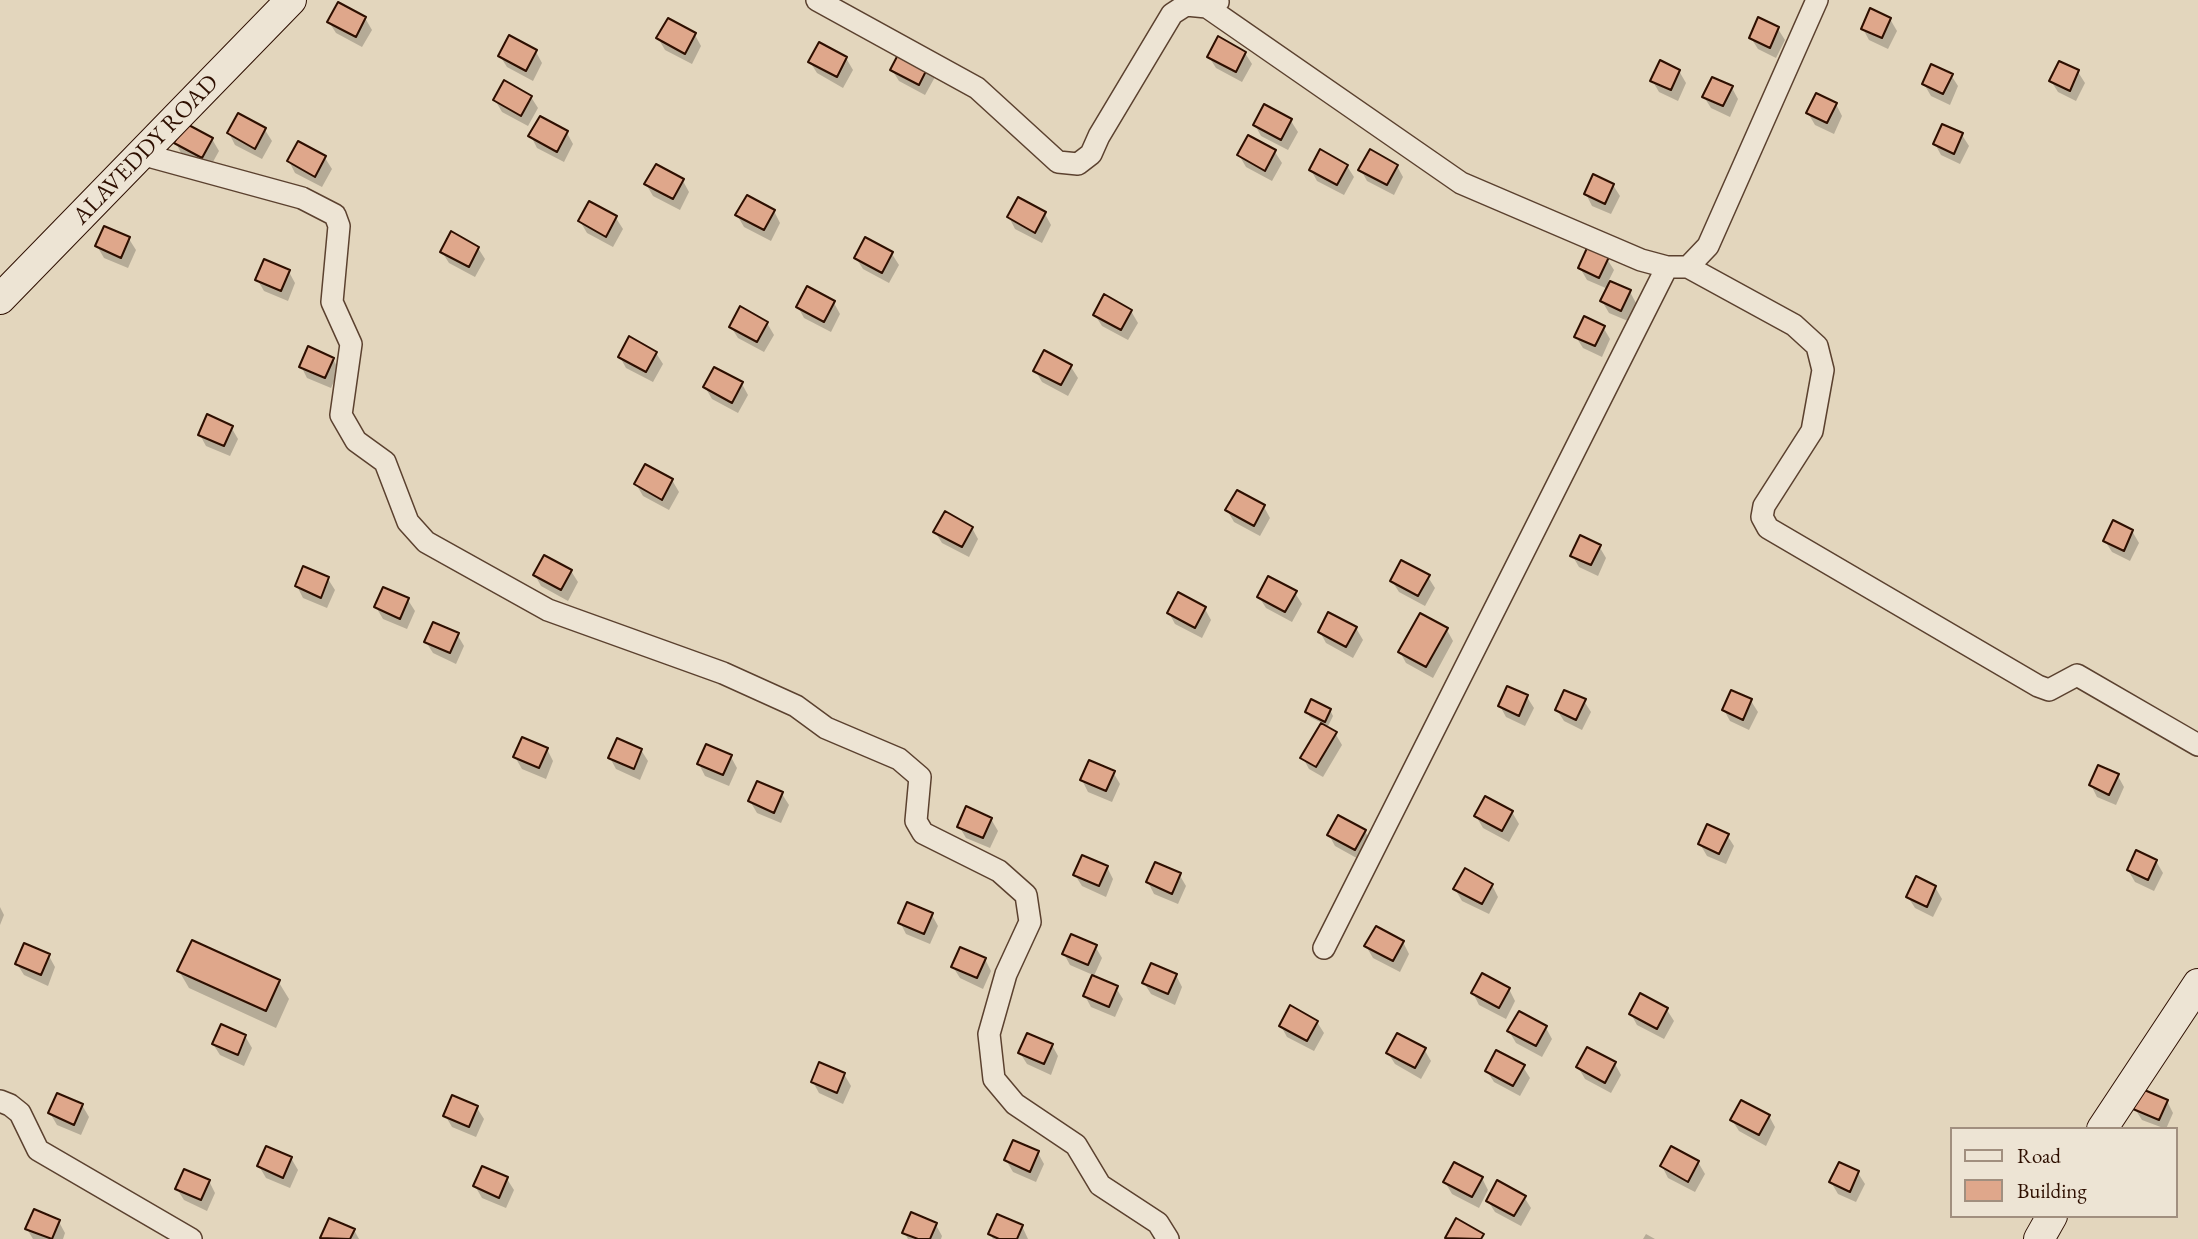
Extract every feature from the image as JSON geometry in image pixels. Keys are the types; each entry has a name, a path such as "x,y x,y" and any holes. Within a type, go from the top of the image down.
{"street":[{"name":"ALAVEDDY ROAD","path":"0,299 291,0"},
{"path":"817,0 977,88 1058,162 1078,164 1091,154 1172,14 1186,5 1214,3 1461,183 1641,260 1677,267 1794,325 1818,346 1823,370 1812,431 1764,506 1762,517 1768,528 2038,686 2049,690 2077,675 2198,745"},
{"path":"1324,948 1677,267 1708,246 1817,0"},
{"path":"141,154 302,198 335,215 339,226 332,302 351,344 341,415 356,441 385,462 408,522 426,542 548,610 723,673 796,706 826,728 899,759 920,777 916,821 923,833 999,871 1026,895 1030,922 1006,974 989,1034 994,1079 1015,1104 1076,1146 1100,1185 1158,1223 1168,1239"},
{"path":"2103,1127 2198,984"},
{"path":"0,1101 20,1113 38,1150 191,1239"},
{"path":"2039,1239 2051,1218"}],"building":[{"path":"338,2 366,17 356,37 327,22"},
{"path":"1870,8 1891,18 1882,38 1861,29"},
{"path":"1758,17 1779,27 1770,48 1749,38"},
{"path":"668,18 696,33 685,54 656,38"},
{"path":"509,35 537,50 526,71 498,56"},
{"path":"1218,36 1246,52 1236,72 1207,57"},
{"path":"819,42 847,57 837,77 808,62"},
{"path":"901,49 929,65 919,85 890,70"},
{"path":"1660,60 1680,70 1671,90 1650,81"},
{"path":"2059,61 2079,70 2070,91 2049,81"},
{"path":"1931,64 1953,74 1943,94 1922,84"},
{"path":"1712,77 1733,86 1723,106 1702,97"},
{"path":"504,80 532,96 521,116 493,100"},
{"path":"1816,93 1837,103 1827,123 1806,113"},
{"path":"1264,104 1292,119 1281,140 1253,125"},
{"path":"238,113 266,128 255,149 227,133"},
{"path":"540,116 568,131 557,152 528,136"},
{"path":"185,123 213,138 202,158 174,143"},
{"path":"1942,124 1963,133 1954,154 1933,144"},
{"path":"1248,135 1276,150 1265,171 1237,155"},
{"path":"298,141 326,156 315,177 287,161"},
{"path":"1320,149 1348,165 1337,185 1309,170"},
{"path":"1370,149 1398,165 1387,185 1358,170"},
{"path":"656,164 684,179 673,199 644,184"},
{"path":"1593,174 1614,184 1605,204 1584,194"},
{"path":"747,195 775,210 764,230 735,215"},
{"path":"1018,197 1046,212 1035,233 1007,217"},
{"path":"589,201 617,216 606,237 578,221"},
{"path":"104,226 130,237 121,258 95,246"},
{"path":"451,231 479,247 469,267 440,252"},
{"path":"865,237 893,252 882,273 854,258"},
{"path":"1587,248 1609,257 1599,278 1578,268"},
{"path":"264,259 290,270 281,291 255,280"},
{"path":"1610,281 1631,290 1621,311 1600,301"},
{"path":"807,286 835,301 824,322 796,307"},
{"path":"1104,294 1132,310 1121,330 1093,315"},
{"path":"740,306 768,322 757,342 729,327"},
{"path":"1584,316 1605,326 1595,346 1574,337"},
{"path":"629,336 657,352 646,372 618,357"},
{"path":"308,346 334,358 325,378 299,367"},
{"path":"1044,350 1072,365 1061,385 1033,371"},
{"path":"714,367 743,382 732,403 703,387"},
{"path":"207,414 233,426 224,446 198,435"},
{"path":"645,464 673,479 662,500 634,484"},
{"path":"1237,490 1265,505 1254,526 1225,510"},
{"path":"945,511 973,527 962,547 933,532"},
{"path":"2113,520 2133,530 2124,551 2103,541"},
{"path":"1580,535 1601,545 1591,565 1570,556"},
{"path":"544,555 572,570 561,590 533,575"},
{"path":"1401,560 1430,575 1418,596 1390,581"},
{"path":"303,566 329,577 321,598 295,586"},
{"path":"1268,576 1297,591 1285,612 1257,597"},
{"path":"383,587 409,598 400,619 374,607"},
{"path":"1178,592 1206,607 1195,628 1167,613"},
{"path":"1328,612 1357,627 1346,647 1318,632"},
{"path":"1420,613 1448,628 1426,667 1398,652"},
{"path":"433,622 459,633 450,653 424,642"},
{"path":"1507,686 1528,695 1519,716 1498,706"},
{"path":"1564,690 1586,699 1576,720 1555,710"},
{"path":"1731,690 1752,699 1743,720 1722,710"},
{"path":"1311,699 1331,709 1325,722 1305,712"},
{"path":"1321,723 1337,732 1316,767 1300,758"},
{"path":"522,737 548,748 539,768 513,757"},
{"path":"617,738 642,749 634,769 608,758"},
{"path":"706,744 732,755 723,775 697,764"},
{"path":"1089,760 1115,771 1106,791 1080,780"},
{"path":"2098,765 2119,774 2109,795 2089,785"},
{"path":"757,781 783,792 774,813 748,801"},
{"path":"1485,796 1513,811 1502,831 1474,816"},
{"path":"966,806 992,818 983,838 957,827"},
{"path":"1338,815 1366,830 1355,850 1327,835"},
{"path":"1707,824 1729,834 1719,854 1698,844"},
{"path":"2136,850 2157,860 2148,880 2127,870"},
{"path":"1082,855 1108,866 1099,886 1073,875"},
{"path":"1155,862 1181,873 1172,894 1146,882"},
{"path":"1465,868 1493,884 1482,904 1453,889"},
{"path":"1916,876 1936,886 1927,907 1906,897"},
{"path":"907,902 933,913 924,934 898,923"},
{"path":"1376,926 1404,941 1393,961 1364,946"},
{"path":"1071,934 1097,945 1088,965 1062,954"},
{"path":"192,940 280,980 266,1011 177,971"},
{"path":"24,943 50,954 41,975 15,964"},
{"path":"960,947 986,958 977,978 951,967"},
{"path":"1151,963 1177,974 1168,994 1142,983"},
{"path":"1482,973 1510,988 1499,1008 1471,993"},
{"path":"1092,975 1118,986 1109,1007 1083,996"},
{"path":"1640,993 1668,1008 1657,1029 1629,1014"},
{"path":"1290,1005 1318,1021 1307,1041 1279,1026"},
{"path":"1519,1011 1547,1026 1536,1046 1507,1031"},
{"path":"221,1024 246,1035 238,1055 212,1044"},
{"path":"1027,1033 1053,1044 1044,1064 1018,1053"},
{"path":"1397,1033 1426,1048 1415,1068 1386,1053"},
{"path":"1587,1047 1616,1062 1605,1083 1576,1067"},
{"path":"1496,1050 1525,1065 1513,1086 1485,1071"},
{"path":"819,1062 845,1073 837,1093 811,1082"},
{"path":"2142,1089 2168,1100 2159,1120 2133,1109"},
{"path":"57,1093 83,1104 74,1125 48,1113"},
{"path":"452,1095 478,1106 469,1127 443,1116"},
{"path":"1741,1100 1770,1115 1759,1135 1730,1120"},
{"path":"1013,1140 1039,1151 1030,1172 1004,1160"},
{"path":"266,1146 292,1157 283,1178 257,1166"},
{"path":"1671,1146 1699,1161 1688,1182 1660,1166"},
{"path":"1454,1162 1483,1177 1472,1197 1443,1182"},
{"path":"1839,1162 1859,1171 1850,1192 1829,1182"},
{"path":"482,1166 508,1177 499,1198 473,1186"},
{"path":"184,1169 210,1180 201,1200 175,1189"},
{"path":"1497,1180 1526,1196 1514,1216 1486,1201"},
{"path":"34,1209 60,1220 52,1239 25,1229"},
{"path":"911,1212 937,1223 930,1239 918,1239 902,1233"},
{"path":"997,1214 1023,1225 1017,1239 999,1239 988,1234"},
{"path":"329,1218 355,1229 350,1239 320,1238"},
{"path":"1456,1218 1484,1234 1481,1239 1445,1238"}]}
